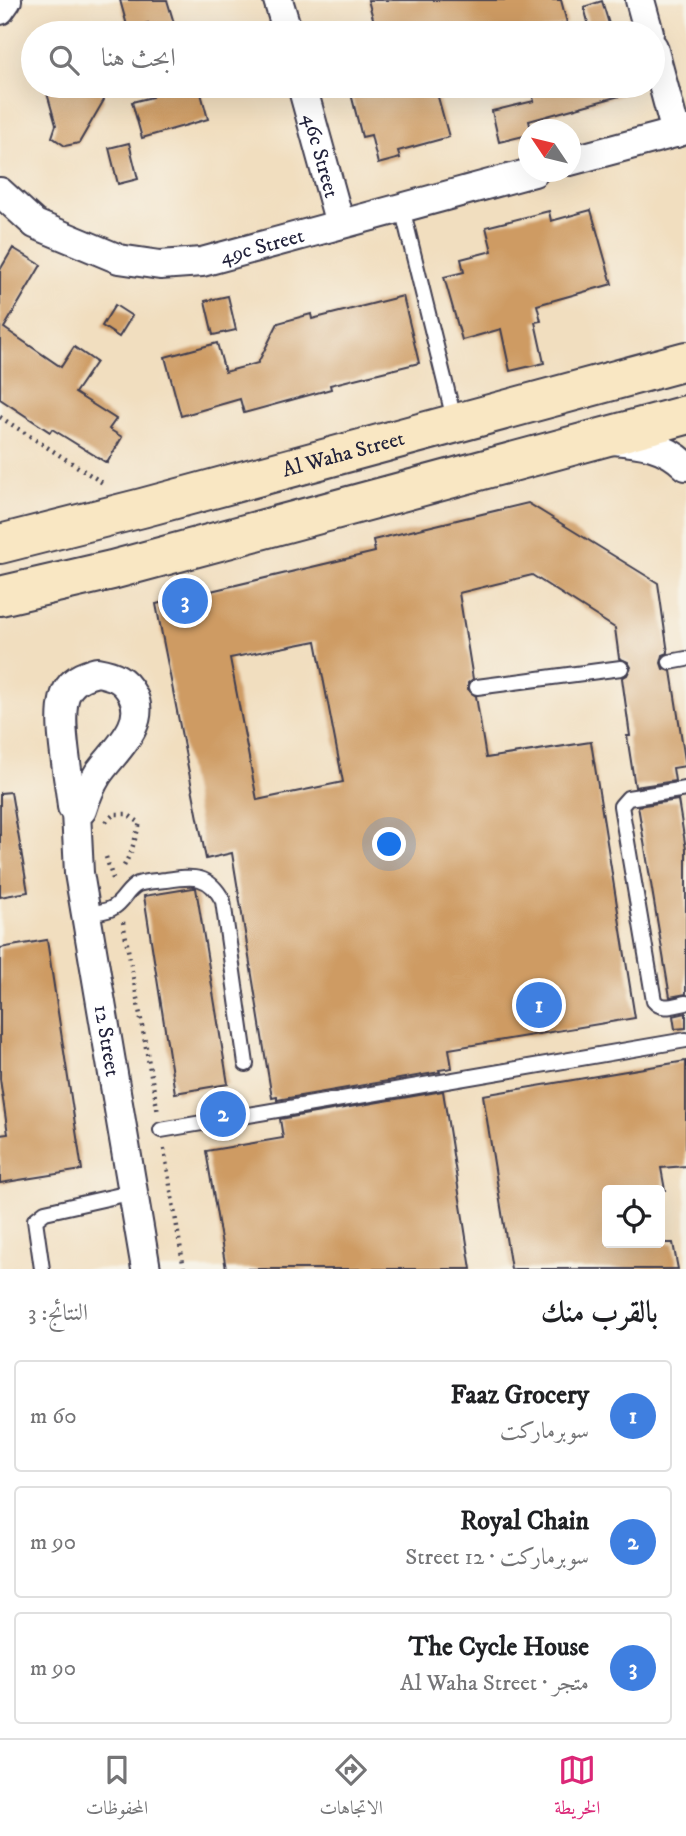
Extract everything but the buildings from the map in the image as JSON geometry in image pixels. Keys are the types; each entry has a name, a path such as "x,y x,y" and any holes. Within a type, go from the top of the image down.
{"street":[{"path":"0,10 7,0"},
{"path":"278,0 284,21"},
{"path":"640,0 646,21"},
{"path":"581,159 681,131 665,83"},
{"name":"46c Street","path":"305,98 340,224"},
{"name":"49c Street","path":"0,192 35,224 119,259 160,265 202,262 518,176"},
{"name":"Al Waha Street","path":"0,544 686,361"},
{"path":"0,596 112,570 686,415"},
{"path":"598,439 643,442 662,448 686,466"},
{"name":"12 Street","path":"76,812 77,855 146,1269"}],"lane":[{"path":"402,208 456,424"},
{"path":"670,662 686,659"},
{"path":"477,687 621,668"},
{"path":"686,789 628,797 621,806 654,1001 665,1007 686,1003"},
{"path":"87,914 110,909 140,884 186,877 209,883 223,901 246,1064"},
{"path":"161,1130 686,1040"},
{"path":"42,1269 35,1220 45,1212 134,1192"}],"path":[{"path":"0,417 142,508"},
{"path":"103,824 114,814 127,814 139,823 131,852 115,884"},
{"path":"104,850 120,902 184,1269"}],"place":[{"name":"The Cycle House","path":"185,601"},
{"name":"Faaz Grocery","path":"539,1005"},
{"name":"Royal Chain","path":"223,1114"}]}
